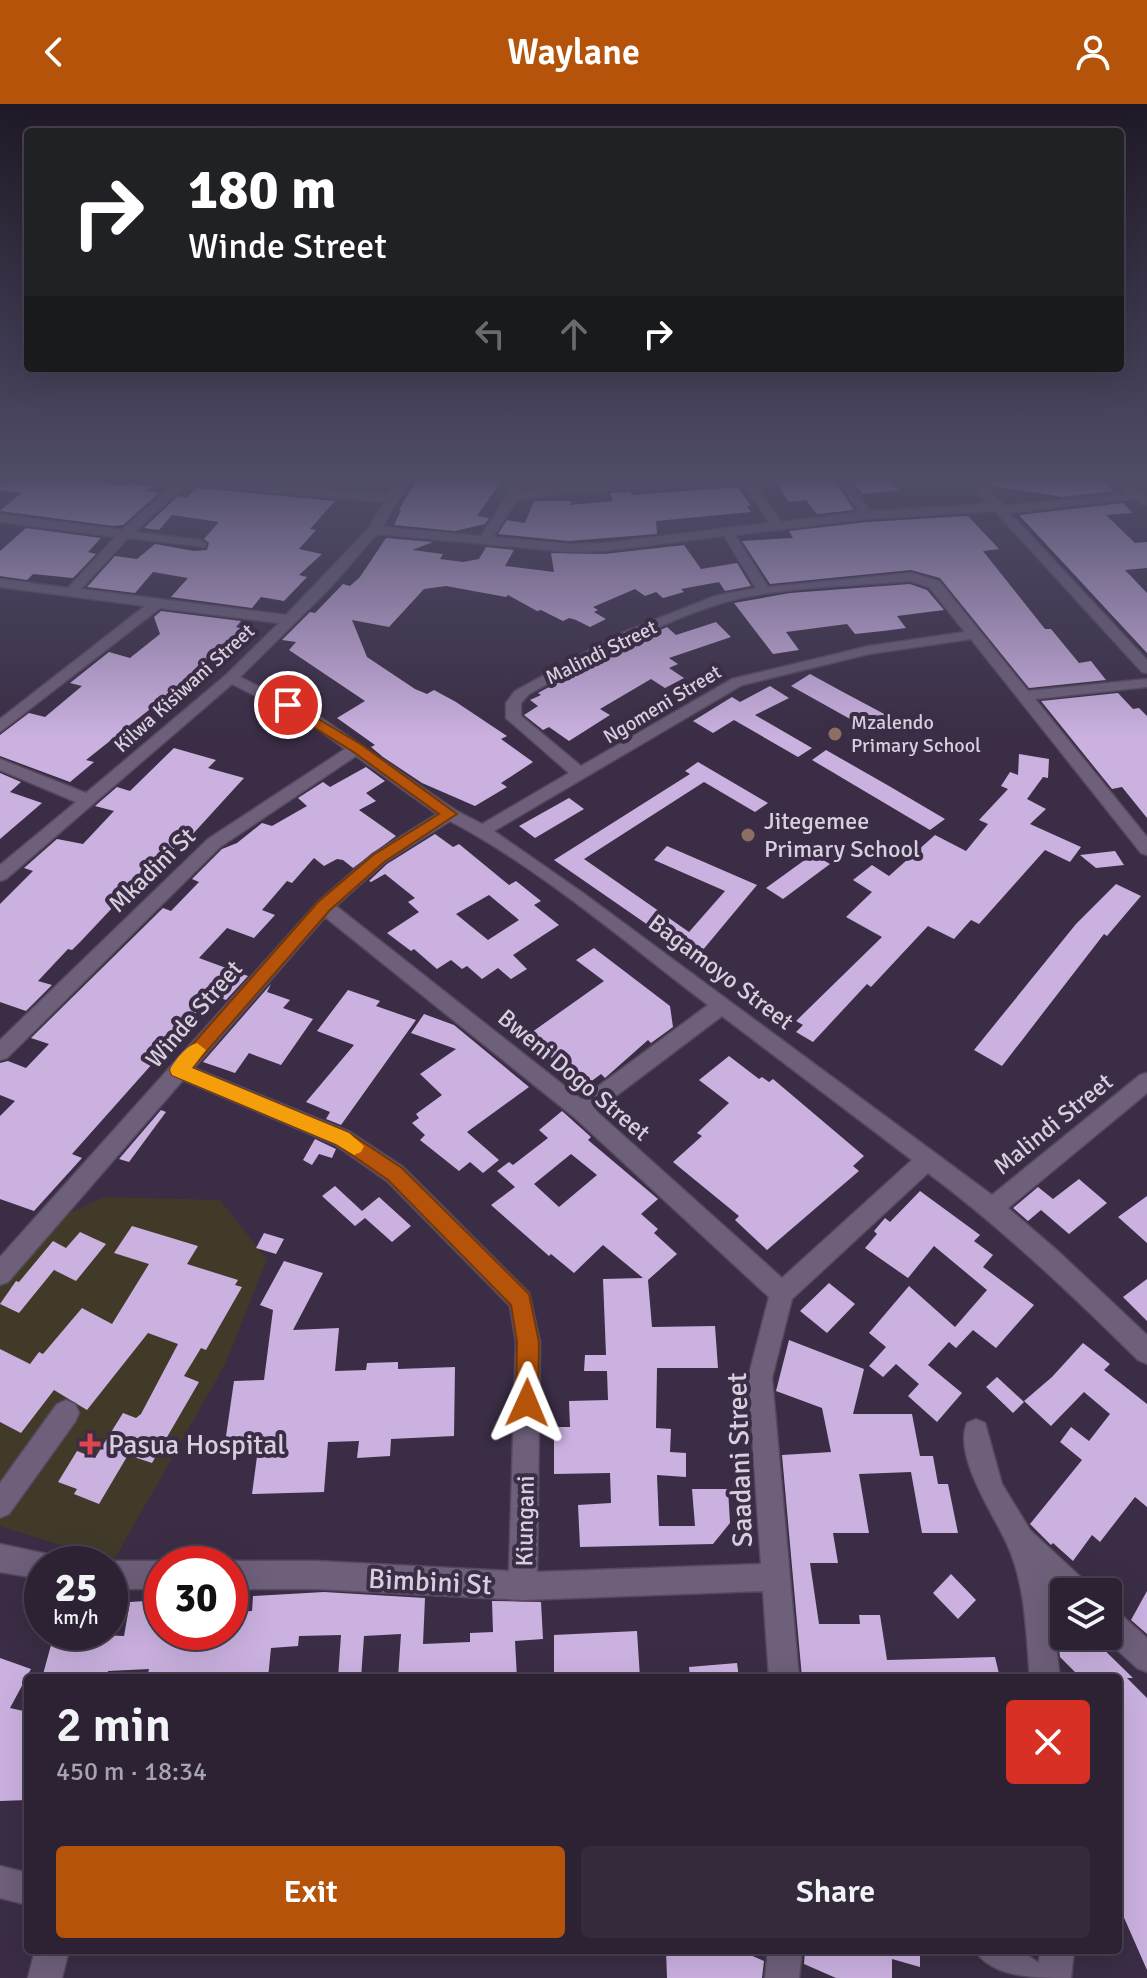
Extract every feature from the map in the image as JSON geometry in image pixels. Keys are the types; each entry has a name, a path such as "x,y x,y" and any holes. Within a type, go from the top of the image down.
{"street":[{"path":"72,591 97,564"},
{"name":"Kilwa Kisiwani Street","path":"0,875 231,678 343,564"},
{"path":"748,564 764,591"},
{"path":"1052,564 1147,669"},
{"name":"Malindi Street","path":"581,775 520,726 514,718 512,707 515,698 622,638 720,599 764,591 919,578 934,584 1147,849"},
{"path":"0,583 289,620"},
{"path":"0,727 157,603"},
{"name":"Ngomeni Street","path":"482,831 737,682 869,650 972,635"},
{"name":"Bagamoyo Street","path":"231,678 274,698 357,748 449,814 482,831 577,897 992,1208 1051,1259 1147,1352"},
{"path":"1024,696 1147,683"},
{"name":"Mkadini St","path":"0,1052 214,843 357,748"},
{"path":"0,764 87,800"},
{"name":"Winde Street","path":"0,1274 324,906 379,858 449,814"},
{"name":"Bweni Dogo Street","path":"324,906 581,1111 782,1293"},
{"path":"581,1111 722,1005"},
{"name":"Kiungani","path":"179,1070 342,1138 395,1174 521,1301 528,1342 523,1586"},
{"name":"Malindi Street","path":"992,1208 1147,1081"},
{"path":"782,1293 927,1160"},
{"name":"Saadani Street","path":"782,1293 760,1378 784,1674"},
{"path":"0,1505 66,1413"},
{"path":"976,1432 990,1489 1020,1540 1035,1589 1045,1674"},
{"path":"1020,1540 1061,1578"},
{"path":"0,1558 24,1562"},
{"name":"Bimbini St","path":"248,1575 317,1575 523,1586 774,1577"},
{"path":"1122,1635 1147,1658"},
{"path":"0,1882 24,1888"},
{"path":"45,1978 51,1954"},
{"path":"782,1978 785,1954"},
{"path":"998,1954 1031,1978"},
{"path":"1054,1978 1057,1954"}],"shaded area":[{"name":"Pasua Hospital","path":"104,1197 220,1200 267,1259 226,1363 122,1546 63,1546 0,1526 0,1285 57,1219"}],"building":[{"path":"0,564 86,564 73,578 33,574 27,580 0,576"},
{"path":"107,564 311,564 299,575 307,577 284,601 261,597 252,608 171,597 188,578 153,572 135,593 87,587"},
{"path":"368,564 506,564 554,572 553,564 698,564 701,569 738,564 751,586 725,591 719,582 681,589 684,592 663,598 656,592 645,596 635,589 593,607 598,610 594,612 606,619 590,627 576,620 569,618 563,621 537,611 508,595 446,586 424,589 389,627 352,620 367,657 415,689 427,694 434,690 456,702 507,736 501,739 533,762 501,783 507,787 475,806 422,783 383,757 371,747 375,745 337,718 365,701 289,650 296,642 282,640 310,612 315,613 343,584 350,586"},
{"path":"757,564 994,564 1045,629 1051,629 1079,663 1091,661 1106,680 1029,688 940,578 911,570 770,584"},
{"path":"1065,564 1147,564 1147,568 1125,570 1147,593 1147,653"},
{"path":"910,584 927,590 944,610 897,616 906,628 855,634 847,624 786,632 799,650 773,654 734,603 790,593"},
{"path":"161,611 241,621 236,627 246,630 214,657 218,658 203,672 198,671 86,760 94,762 70,782 0,756 0,735 29,713 45,717 82,686 70,683 109,652 130,658 160,634 154,617"},
{"path":"716,622 731,637 669,658 678,664 669,668 684,678 665,688 651,679 600,709 610,715 569,741 549,727 543,730 524,715 538,706 530,700 541,695 538,693 625,646 667,627 676,635"},
{"path":"810,674 888,716 868,729 791,686"},
{"path":"770,686 789,698 755,715 812,748 798,757 734,720 713,733 693,721 732,697 740,702"},
{"path":"1118,693 1133,709 1139,708 1147,716 1147,818 1122,787 1112,789 1041,701"},
{"path":"174,748 216,760 208,768 244,778 191,836 187,835 167,856 162,855 82,940 72,950 68,949 38,981 52,985 26,1011 0,1002 0,904 33,871 24,868 57,839 83,844 114,811 95,806 117,787 130,791"},
{"path":"826,750 945,819 930,830 812,760"},
{"path":"1019,754 1049,759 1048,778 1043,777 1027,799 1046,809 1030,824 1081,847 1070,862 1045,850 979,924 971,920 954,939 928,926 871,987 867,984 813,1042 796,1032 803,1025 796,1021 882,937 846,917 872,892 853,880 872,865 889,876 935,835 966,851 988,824 979,820 1008,789 1001,786 1010,772 1018,775"},
{"path":"698,762 768,803 755,812 704,782 584,859 689,932 725,891 654,860 667,846 757,885 702,951 664,932 661,934 554,860 690,774 685,771"},
{"path":"366,767 385,781 366,793 376,801 359,810 396,836 353,868 337,859 324,866 314,858 292,883 287,881 262,910 275,915 254,938 227,928 199,958 248,976 226,1000 210,994 185,1027 72,1154 82,1158 34,1211 0,1199 0,1116 15,1101 0,1095 0,1063 8,1061 26,1068 49,1044 31,1038 163,908 171,911 199,882 192,879 222,849 237,843 262,823 272,826 307,806 298,798 323,782 330,787"},
{"path":"0,773 21,782 10,792 42,803 0,839"},
{"path":"569,798 584,809 535,838 519,826"},
{"path":"435,834 453,847 459,844 509,885 516,881 541,901 534,905 559,925 513,955 527,969 511,979 498,968 482,979 467,966 462,969 451,960 437,969 414,949 411,951 387,933 419,912 408,902 415,898 385,874 369,881 387,864","holes":["489,895 519,920 488,940 456,914"]},
{"path":"1115,851 1124,865 1096,868 1080,855"},
{"path":"813,854 830,864 783,899 766,888"},
{"path":"1116,884 1141,896 1107,936 1104,934 1002,1066 974,1050 1076,924"},
{"path":"594,948 670,1006 673,1027 651,1043 648,1040 605,1078 601,1074 589,1083 580,1076 571,1082 552,1066 557,1062 525,1037 604,981 576,960"},
{"path":"271,984 267,992 290,1000 283,1008 313,1019 281,1065 249,1053 235,1073 203,1062"},
{"path":"348,990 380,1001 376,1006 416,1020 341,1125 326,1119 330,1112 306,1102 354,1045 317,1031"},
{"path":"424,1014 454,1025 529,1087 467,1132 499,1160 483,1173 470,1162 459,1171 420,1140 425,1135 412,1123 419,1118 416,1114 442,1095 420,1074 456,1049 411,1033"},
{"path":"729,1056 759,1079 762,1077 769,1082 773,1079 864,1156 853,1166 859,1171 767,1250 735,1220 739,1216 673,1162 702,1136 697,1133 729,1103 699,1080"},
{"path":"161,1110 166,1112 129,1162 119,1159"},
{"path":"562,1111 591,1137 588,1140 658,1199 641,1214 658,1229 654,1233 677,1254 648,1280 652,1327 715,1326 718,1368 657,1368 656,1428 671,1429 670,1452 686,1453 686,1477 657,1475 659,1526 695,1526 692,1489 728,1489 730,1523 713,1544 580,1547 578,1505 611,1503 610,1473 554,1474 554,1427 570,1427 569,1401 608,1400 607,1371 584,1371 585,1355 606,1355 603,1279 643,1278 603,1245 574,1273 551,1254 549,1256 491,1205 515,1187 497,1171 509,1162 513,1165 548,1138 539,1130","holes":["571,1154 597,1175 559,1207 534,1184"]},
{"path":"315,1139 336,1149 332,1158 319,1154 312,1165 303,1160"},
{"path":"1079,1179 1107,1203 1069,1234 1041,1210 1028,1221 1013,1208 1038,1187 1053,1199"},
{"path":"335,1186 362,1211 379,1197 411,1226 392,1242 365,1218 355,1226 322,1196"},
{"path":"920,1191 980,1235 974,1241 993,1255 983,1267 1034,1305 996,1348 973,1330 956,1348 949,1342 928,1365 962,1393 937,1422 908,1396 919,1384 896,1364 883,1377 869,1366 886,1347 869,1333 909,1286 955,1327 987,1290 934,1246 908,1278 865,1248 885,1218 890,1222"},
{"path":"1147,1196 1147,1243 1118,1217"},
{"path":"132,1226 198,1246 187,1264 238,1280 235,1285 242,1287 206,1350 201,1348 184,1376 199,1382 152,1463 128,1455 99,1504 74,1494 77,1489 58,1482 77,1451 95,1458 123,1413 136,1418 141,1414 178,1344 148,1333 87,1410 54,1390 21,1433 0,1422 0,1349 30,1364 39,1352 43,1354 82,1308 112,1324 149,1264 114,1253"},
{"path":"80,1232 106,1244 76,1281 54,1270 19,1313 0,1304 16,1281 19,1282 53,1241 66,1248"},
{"path":"264,1233 284,1239 276,1254 256,1248"},
{"path":"284,1261 323,1273 293,1330 339,1328 335,1371 366,1370 367,1363 398,1362 398,1369 455,1367 454,1436 391,1439 390,1456 357,1458 359,1441 328,1442 324,1492 252,1494 258,1449 224,1450 234,1381 264,1380 273,1310 260,1305"},
{"path":"1147,1279 1147,1321 1123,1297"},
{"path":"829,1283 855,1304 827,1333 800,1311"},
{"path":"789,1340 864,1369 853,1414 912,1414 920,1456 933,1456 938,1484 948,1484 958,1533 922,1533 911,1472 859,1474 869,1533 833,1533 838,1563 810,1563 819,1624 860,1624 859,1615 880,1615 887,1660 995,1657 999,1674 802,1674 782,1455 831,1452 822,1408 776,1391"},
{"path":"1083,1343 1110,1364 1104,1370 1147,1404 1147,1507 1135,1497 1100,1542 1092,1535 1073,1561 1030,1524 1082,1460 1060,1442 1071,1427 1089,1441 1110,1414 1084,1392 1051,1426 1024,1401 1052,1377"},
{"path":"997,1377 1024,1402 1013,1413 986,1387"},
{"path":"951,1574 976,1600 958,1619 933,1593"},
{"path":"1147,1591 1147,1634 1131,1620"},
{"path":"324,1592 425,1598 423,1644 470,1642 470,1633 493,1632 492,1601 541,1602 543,1639 515,1641 517,1674 398,1674 401,1634 364,1636 361,1674 338,1674 341,1635 299,1636 298,1646 271,1648 268,1674 148,1674 149,1669 108,1671 108,1674 43,1674 50,1650 128,1650 130,1602 144,1601 144,1650 248,1650 248,1611 252,1611 253,1596"},
{"path":"637,1631 640,1674 554,1674 554,1635"},
{"path":"1059,1650 1104,1650 1133,1678 1127,1678 1147,1698 1147,1970 1122,1913 1122,1674 1077,1674 1060,1657"},
{"path":"0,1658 31,1669 28,1674 24,1674 24,1682 10,1708 24,1711 24,1800 0,1801"},
{"path":"737,1663 738,1674 690,1674 689,1667"},
{"path":"666,1954 748,1954 764,1961 762,1978 667,1978"},
{"path":"805,1954 920,1954 920,1967 892,1959 892,1978 836,1978 804,1964"}],"slow traffic":[{"path":"197,1050 179,1070 342,1138 354,1146"}],"place":[{"name":"Mzalendo Primary School","path":"835,734"},
{"name":"Jitegemee Primary School","path":"748,835"},
{"name":"Pasua Hospital","path":"90,1444"}],"route":[{"path":"288,705 357,748 449,814 379,858 324,906 179,1070 342,1138 395,1174 521,1301 528,1342 527,1403"}]}
